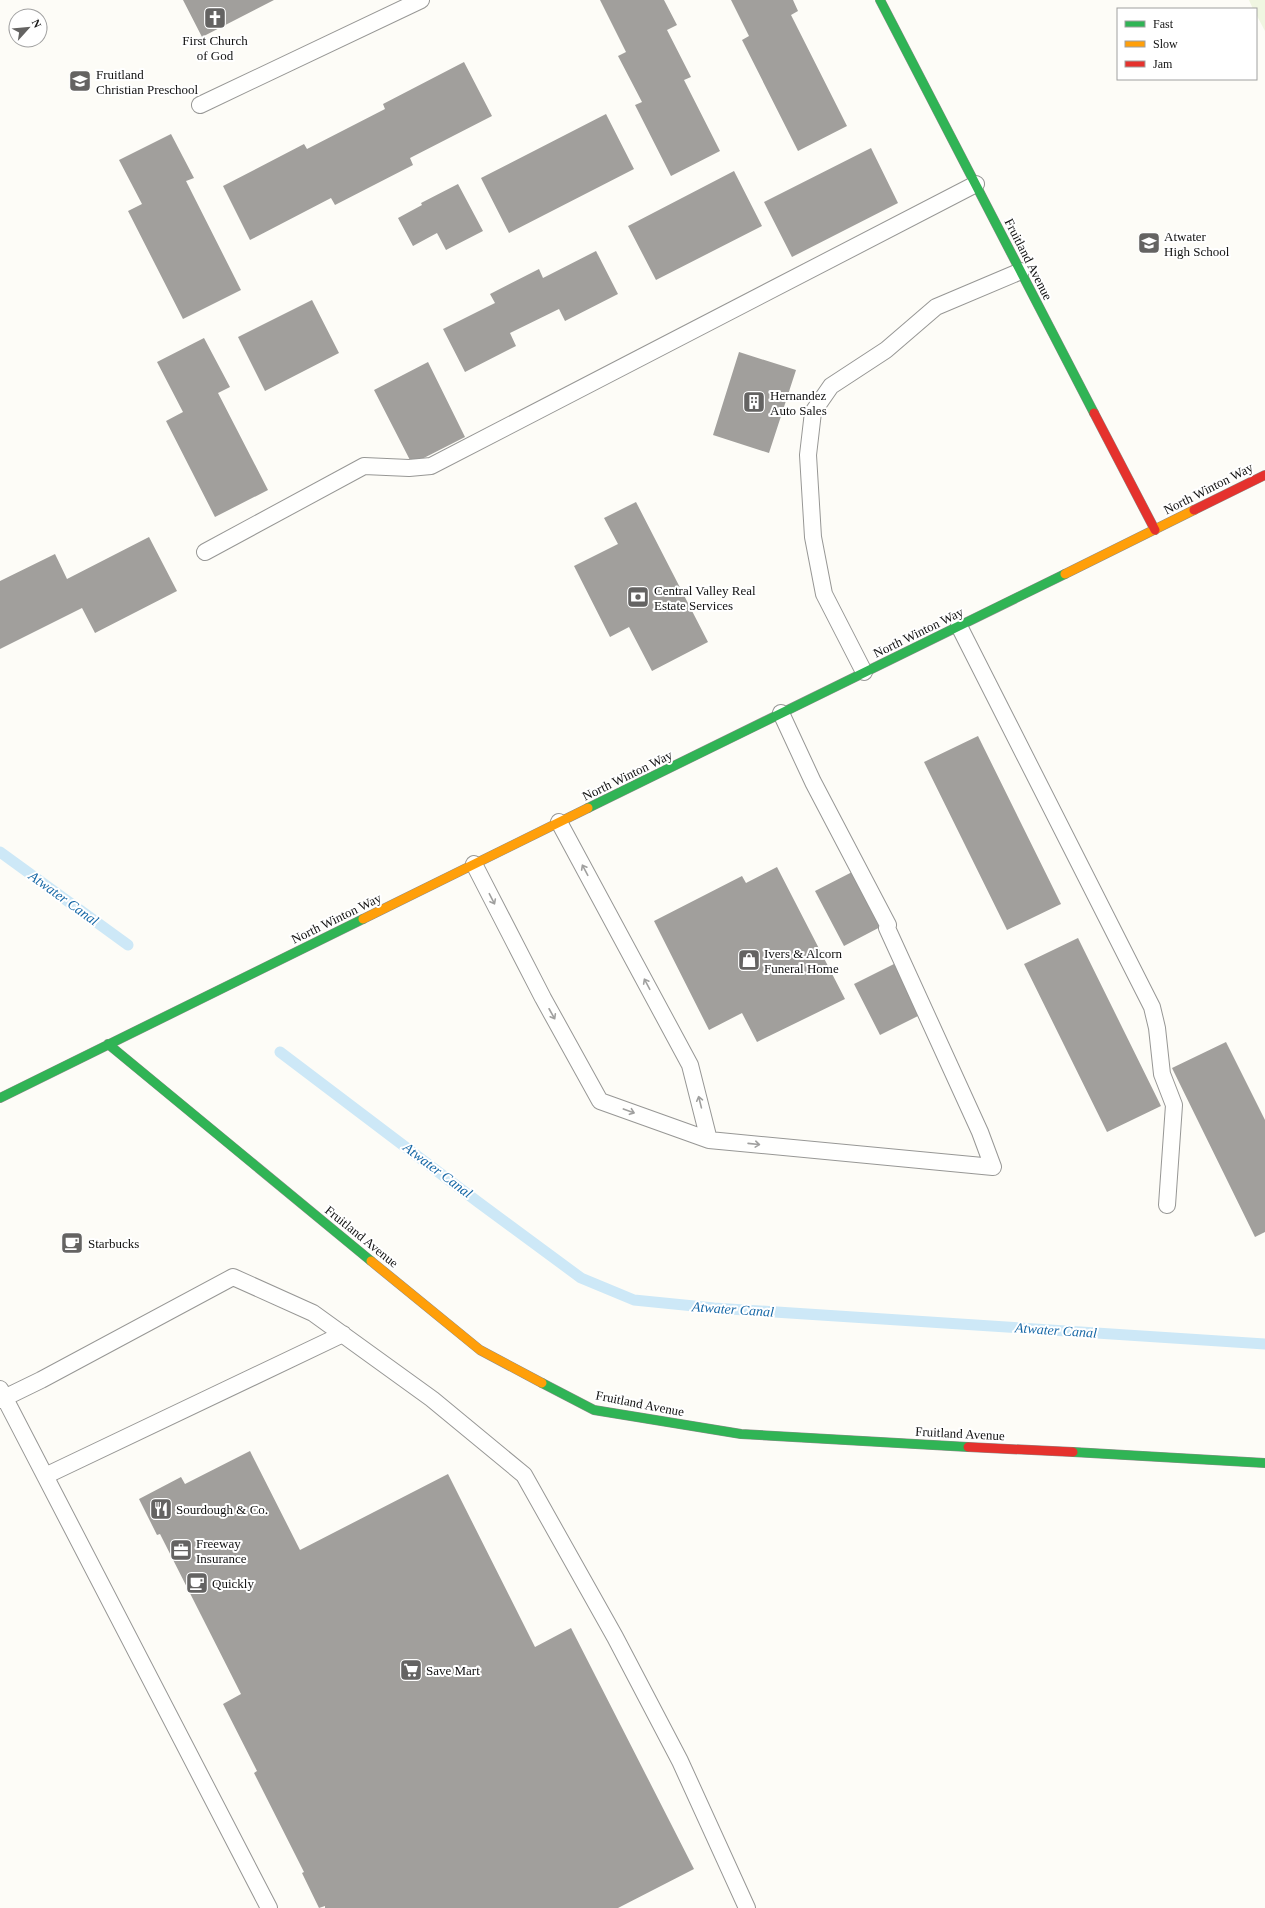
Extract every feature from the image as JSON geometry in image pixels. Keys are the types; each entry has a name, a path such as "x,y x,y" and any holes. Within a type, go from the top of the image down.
{"street":[{"name":"Fruitland Avenue","path":"880,0 1155,530"},
{"name":"North Winton Way","path":"0,1098 1155,530 1265,474"},
{"name":"Fruitland Avenue","path":"108,1044 480,1350 594,1410 741,1434 1265,1463"}],"lane":[{"path":"200,106 421,0"},
{"path":"205,552 364,466 409,468 431,466 976,184"},
{"path":"864,672 824,594 813,537 808,455 813,412 831,386 886,350 936,307 1021,271"},
{"path":"959,626 1152,1007 1157,1028 1162,1074 1174,1105 1167,1205"},
{"path":"474,864 543,998 600,1101 709,1140 993,1167 980,1132 888,928 888,924 812,782 781,714"},
{"path":"559,822 690,1065 709,1140"},
{"path":"269,1908 45,1476 1,1396 41,1380 233,1277 313,1313 432,1399 524,1474 611,1630 680,1761 747,1908"},
{"path":"45,1476 342,1334"}],"green space":[{"path":"1249,0 1265,0 1265,31 1257,16 1257,8 1253,8"}],"building":[{"name":"First Church of God","path":"183,0 274,0 202,37"},
{"path":"600,0 664,0 677,25 667,30 691,77 684,80 720,151 671,176 635,105 642,102 618,56 626,52"},
{"path":"731,0 793,0 798,11 791,15 847,126 798,151 742,40 749,36"},
{"path":"464,62 492,116 410,158 413,165 335,205 331,198 250,240 223,186 304,144 307,149 385,109 383,104"},
{"path":"606,114 634,169 509,233 481,178"},
{"path":"171,134 194,178 186,181 241,290 183,319 128,211 142,204 119,160"},
{"path":"871,148 898,203 792,257 764,202"},
{"path":"734,171 762,226 656,280 628,226"},
{"path":"458,184 483,231 446,250 437,233 413,246 398,218 422,205 421,203"},
{"path":"596,251 618,294 565,321 559,309 510,333 516,346 465,372 443,329 495,303 490,294 539,269 543,278"},
{"path":"312,300 339,353 265,391 238,337"},
{"path":"204,338 230,387 218,393 268,490 215,517 166,421 183,412 157,362"},
{"name":"Hernandez Auto Sales","path":"739,352 796,370 769,453 713,435"},
{"path":"428,362 465,437 412,464 374,390"},
{"name":"Central Valley Real Estate Services","path":"636,502 708,642 652,671 629,627 610,637 574,566 618,544 604,518"},
{"path":"149,537 177,591 95,633 82,608 0,649 0,581 55,554 67,579"},
{"path":"978,736 1061,904 1007,930 924,762"},
{"name":"Ivers & Alcorn Funeral Home","path":"777,867 845,999 757,1042 742,1013 709,1030 654,921 742,876 746,883"},
{"path":"858,869 886,924 844,946 815,891"},
{"path":"1078,938 1161,1106 1107,1132 1024,964"},
{"path":"894,964 920,1015 880,1035 854,984"},
{"path":"1226,1042 1265,1120 1265,1232 1255,1237 1172,1068"},
{"name":"Save Mart","path":"250,1451 300,1550 448,1474 535,1647 571,1628 694,1869 618,1908 325,1908 325,1906 319,1908 302,1873 304,1872 254,1773 257,1771 223,1704 241,1694 160,1534 157,1535 139,1499 181,1477 185,1484"}],"waterway":[{"name":"Atwater Canal","path":"0,852 128,945"},
{"name":"Atwater Canal","path":"280,1052 581,1278 634,1300 714,1308 1265,1344"}],"traffic: fast":[{"path":"880,0 1094,413"},
{"path":"588,808 1065,574"},
{"path":"0,1098 363,919"},
{"path":"108,1044 371,1261"},
{"path":"542,1383 594,1410 741,1434 968,1447"},
{"path":"1073,1452 1265,1463"}],"traffic: slow":[{"path":"1065,574 1194,510"},
{"path":"363,919 588,808"},
{"path":"371,1261 480,1350 542,1383"}],"traffic: jam":[{"path":"1094,413 1155,530"},
{"path":"1194,510 1265,475"},
{"path":"968,1447 1073,1452"}],"place":[{"name":"First Church of God","path":"215,18"},
{"name":"Fruitland Christian Preschool","path":"80,81"},
{"name":"Atwater High School","path":"1149,243"},
{"name":"Hernandez Auto Sales","path":"754,402"},
{"name":"Central Valley Real Estate Services","path":"638,597"},
{"name":"Ivers & Alcorn Funeral Home","path":"749,960"},
{"name":"Starbucks","path":"72,1243"},
{"name":"Sourdough & Co.","path":"161,1509"},
{"name":"Freeway Insurance","path":"181,1550"},
{"name":"Quickly","path":"197,1583"},
{"name":"Save Mart","path":"411,1670"}]}
